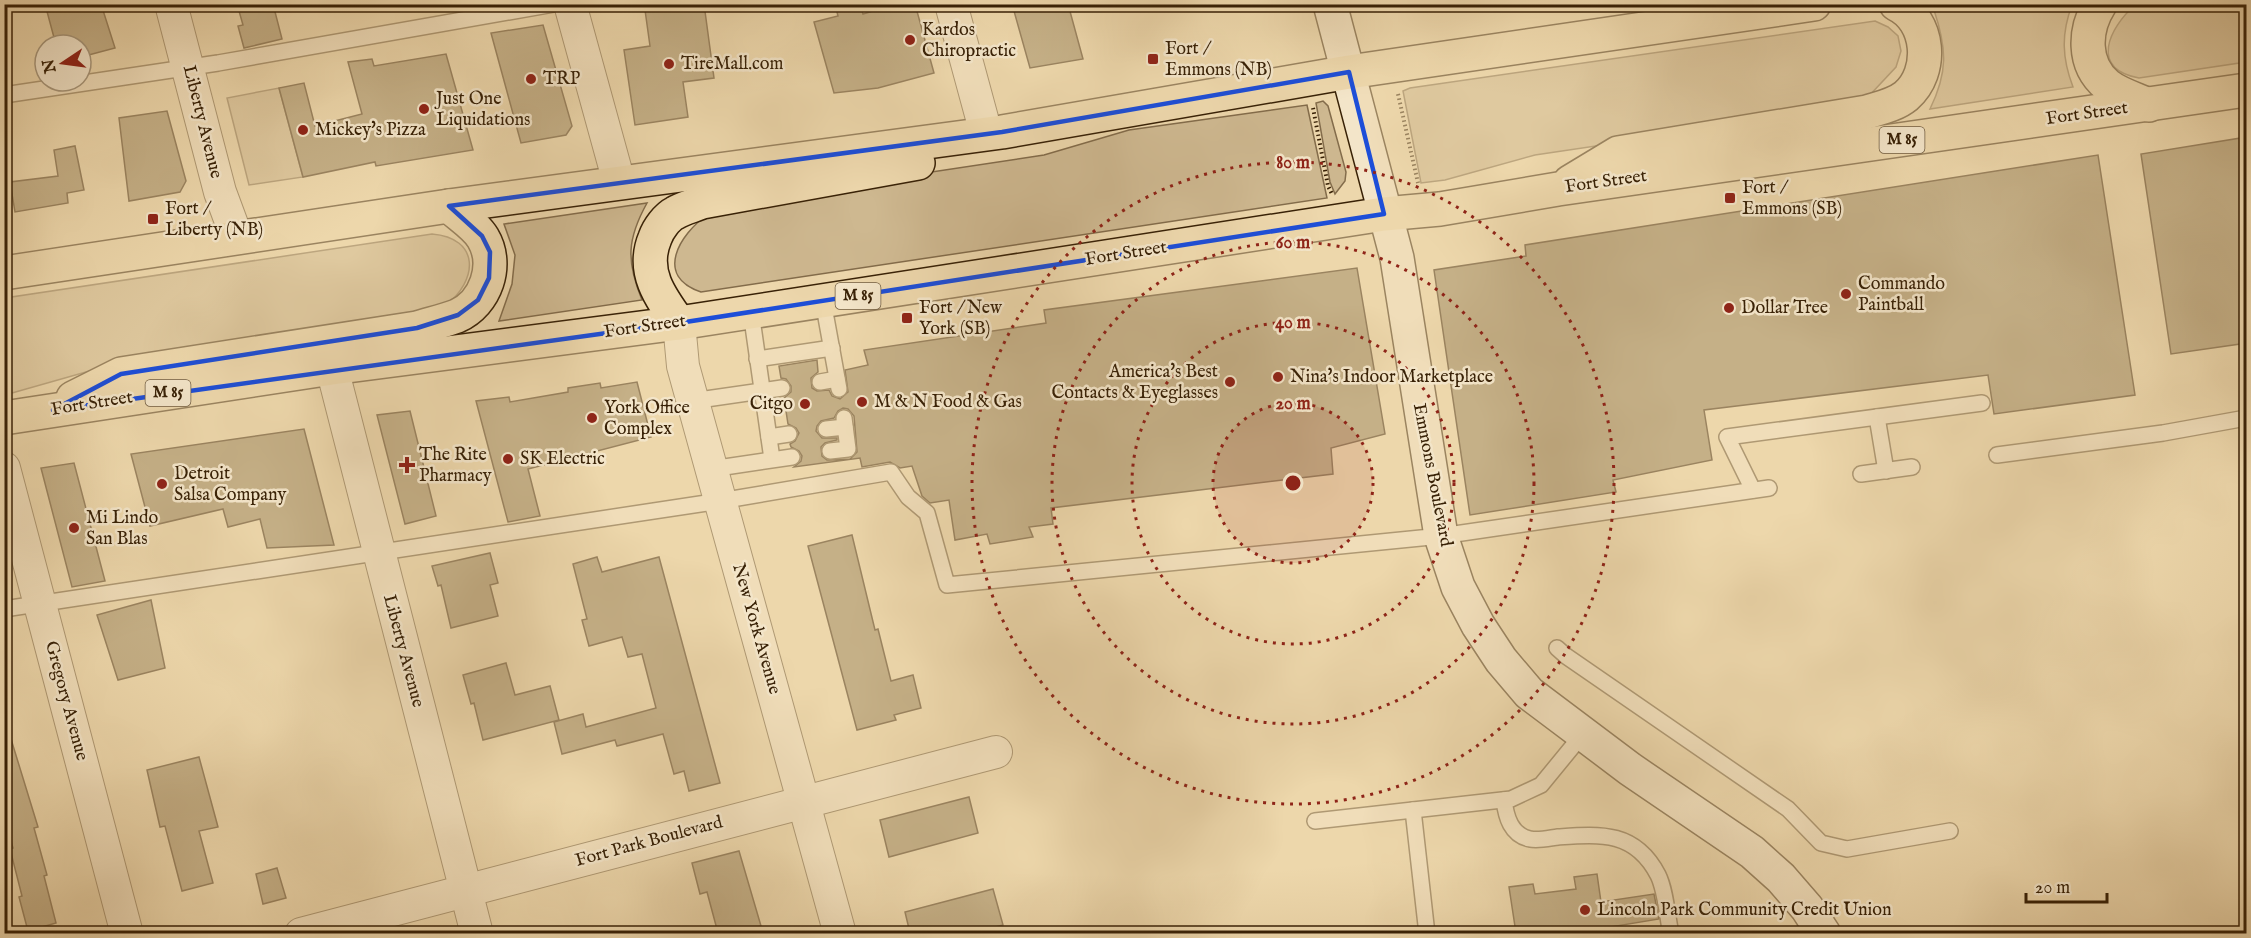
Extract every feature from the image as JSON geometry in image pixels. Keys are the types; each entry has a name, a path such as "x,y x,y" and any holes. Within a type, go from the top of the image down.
{"main road":[{"path":"4,273 449,206 994,133 1715,11 1814,4"},
{"path":"1558,189 1618,153 1867,112 1905,97 1914,87 1922,71 1924,43 1914,16 1896,4"},
{"path":"2100,4 2092,16 2087,39 2089,57 2106,98"},
{"name":"Fort Street","path":"4,418 332,368 679,323 1384,214 1440,209 2106,98 2149,105 2247,90"},
{"path":"679,323 662,300 649,271 650,251 658,231 673,213 702,202 968,154 994,133"},
{"path":"53,410 90,387 121,374 417,328 458,315 478,300 489,278 490,252 482,236 449,206"}],"street":[{"name":"Liberty Avenue","path":"171,4 220,192 237,238"},
{"path":"570,4 619,182"},
{"path":"951,4 994,133"},
{"name":"Emmons Boulevard","path":"1330,4 1397,258 1441,536 1458,587 1478,625 1501,660 1529,693 1582,735 1752,852 1781,878 1807,908 1824,933"},
{"name":"New York Avenue","path":"679,323 683,366 692,402 840,933"},
{"name":"Liberty Avenue","path":"332,368 477,933"},
{"name":"Gregory Avenue","path":"4,468 127,933"},
{"name":"Fort Park Boulevard","path":"301,933 996,752"}],"lane":[{"path":"4,95 188,67 554,4"},
{"path":"820,382 838,384 823,301"},
{"path":"751,312 772,459"},
{"path":"757,359 832,348"},
{"path":"692,402 782,388"},
{"path":"1753,490 1727,437 1982,403"},
{"path":"1877,417 1886,471"},
{"path":"1997,454 2163,433 2247,418"},
{"path":"826,429 845,422 848,449 830,451"},
{"path":"769,437 789,434"},
{"path":"711,469 792,457"},
{"path":"1861,474 1912,467"},
{"path":"4,609 720,501 891,472 908,497 927,513 947,585 1441,536 1769,488"},
{"path":"1557,648 1566,657 1788,809 1821,843 1847,849 1950,831"},
{"path":"1315,821 1504,800 1541,785 1582,735"},
{"path":"1504,800 1506,817 1516,832 1531,840 1606,835 1630,842 1650,862 1659,877 1671,933"},
{"path":"1413,810 1427,933"}],"path":[{"path":"1398,93 1418,184"},
{"path":"1311,101 1328,186 1332,194"}],"highlighted area":[{"path":"1349,72 1384,214 679,323 53,410 121,374 417,328 458,315 478,300 489,278 490,252 482,236 449,206 1002,132"}],"shaded area":[{"path":"1972,4 2072,5 2066,26 2064,46 2073,87 1930,109 1940,83 1944,60 1934,10"},
{"path":"2135,5 2246,5 2246,62 2139,78 2123,73 2114,66 2109,57 2108,47 2118,25"},
{"path":"1875,21 1888,27 1898,36 1901,51 1896,67 1867,98 1812,114 1535,155 1445,180 1421,183 1403,91 1410,88"},
{"path":"279,88 303,177 249,185 227,98"},
{"path":"1323,101 1328,106 1346,172 1345,181 1335,194 1330,182 1316,103"},
{"path":"1307,105 1327,198 701,292 687,285 678,276 675,266 676,255 681,244 697,223 719,208 739,201 1044,155 1129,130"},
{"path":"647,203 632,239 631,250 633,273 642,300 499,321 512,284 515,255 504,224"},
{"path":"432,234 448,237 459,243 466,252 469,262 464,284 456,296 425,318 100,368 5,395 5,298"}],"building":[{"path":"45,4 101,4 115,48 93,54 93,33 53,33"},
{"path":"261,4 273,4 282,39 244,48 238,26 243,25 239,11"},
{"name":"TireMall.com","path":"686,4 704,4 714,78 683,82 688,117 635,125 624,50 650,46 645,10"},
{"path":"835,4 860,4 863,14 896,4 915,4 934,73 878,88 834,93 814,22 838,16"},
{"path":"1012,4 1068,4 1083,59 1030,68"},
{"name":"TRP","path":"543,25 572,126 566,135 521,143 491,33"},
{"path":"446,54 473,150 376,166 375,162 303,177 279,88 304,83 315,126 362,114 348,62 372,59 374,66"},
{"path":"167,111 186,181 180,192 129,201 119,118"},
{"path":"2247,137 2247,343 2171,354 2141,154"},
{"path":"75,146 84,190 67,193 68,203 15,212 10,182 58,176 54,150"},
{"path":"2098,155 2135,395 1994,414 1988,375 1704,410 1712,460 1613,480 1616,492 1470,515 1434,270 1526,256 1525,245"},
{"path":"1357,268 1385,434 1331,448 1333,474 1051,508 1053,524 1029,527 1033,537 990,544 987,534 955,540 949,500 930,503 922,496 912,466 900,468 890,462 862,467 860,458 794,467 801,461 802,456 790,444 795,441 799,433 796,428 788,424 784,398 791,392 791,386 786,379 781,378 779,366 817,360 818,372 811,378 812,388 817,391 829,390 832,396 840,399 848,392 845,370 868,365 864,350 1046,323 1044,310","holes":["843,408 848,409 854,416 857,452 850,459 827,460 822,456 821,447 837,438 822,438 816,431 817,426 821,421 834,418"]},
{"path":"637,382 651,437 528,469 540,516 508,522 476,401 509,397 510,402 568,392 568,388 600,383 601,388"},
{"name":"The Rite Pharmacy","path":"410,411 436,516 405,524 377,415"},
{"path":"304,429 334,545 267,548 260,519 228,527 223,509 150,526 131,454"},
{"name":"Mi Lindo San Blas","path":"74,463 105,581 72,587 41,468"},
{"path":"852,535 875,630 878,629 891,681 913,675 921,708 894,715 896,720 857,730 808,546"},
{"path":"490,553 498,583 490,585 498,616 451,628 441,585 438,586 432,566"},
{"path":"597,557 602,572 659,557 720,783 689,791 684,771 674,774 663,734 617,746 615,740 562,754 554,722 583,714 586,727 656,708 642,654 628,657 622,637 589,646 582,620 587,619 573,564"},
{"path":"151,600 165,668 118,680 97,615"},
{"path":"506,663 515,695 550,686 559,720 483,740 474,703 471,704 463,675"},
{"path":"11,739 38,827 34,828 47,875 44,876 56,923 28,931 10,849 13,848 4,816 4,740"},
{"path":"199,757 218,827 199,831 213,883 182,891 165,826 160,827 147,770"},
{"path":"969,797 978,833 889,857 880,820"},
{"path":"739,851 761,926 735,933 718,933 707,892 700,894 692,863"},
{"path":"277,868 286,898 263,904 256,874"},
{"name":"Lincoln Park Community Credit Union","path":"1597,874 1601,902 1654,894 1659,919 1604,928 1605,933 1516,933 1509,887 1533,884 1535,894 1576,889 1574,877"},
{"path":"993,889 1003,925 972,933 910,933 905,912"}],"place":[{"name":"Kardos Chiropractic","path":"910,40"},
{"name":"Fort / Emmons (NB)","path":"1153,59"},
{"name":"TireMall.com","path":"669,64"},
{"name":"TRP","path":"531,79"},
{"name":"Just One Liquidations","path":"424,109"},
{"name":"Mickey's Pizza","path":"303,130"},
{"name":"Fort / Emmons (SB)","path":"1730,198"},
{"name":"Fort / Liberty (NB)","path":"153,219"},
{"name":"Commando Paintball","path":"1846,294"},
{"name":"Dollar Tree","path":"1729,308"},
{"name":"Fort / New York (SB)","path":"907,318"},
{"name":"Nina's Indoor Marketplace","path":"1278,377"},
{"name":"America's Best Contacts & Eyeglasses","path":"1230,382"},
{"name":"M & N Food & Gas","path":"862,402"},
{"name":"Citgo","path":"805,404"},
{"name":"York Office Complex","path":"592,418"},
{"name":"SK Electric","path":"508,459"},
{"name":"The Rite Pharmacy","path":"407,465"},
{"name":"Detroit Salsa Company","path":"162,484"},
{"name":"Mi Lindo San Blas","path":"74,528"},
{"name":"Lincoln Park Community Credit Union","path":"1585,910"}]}
